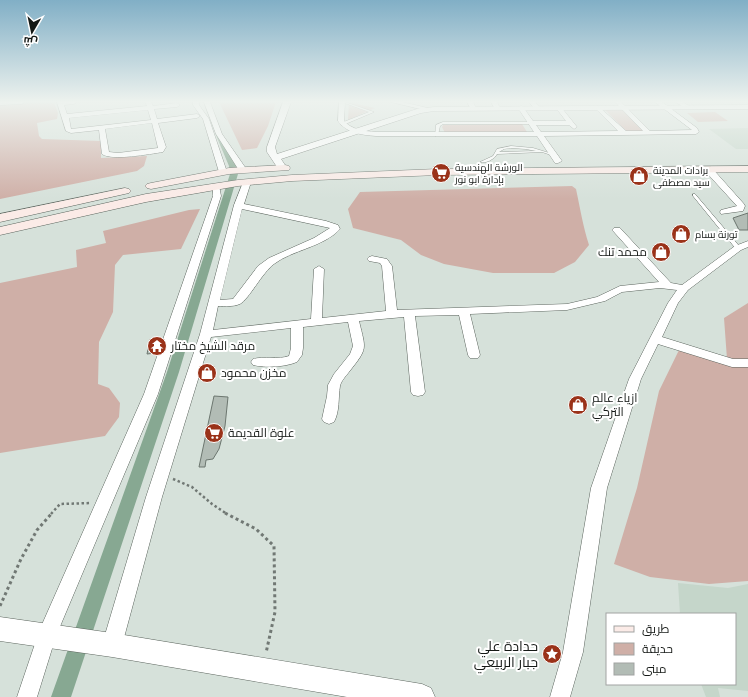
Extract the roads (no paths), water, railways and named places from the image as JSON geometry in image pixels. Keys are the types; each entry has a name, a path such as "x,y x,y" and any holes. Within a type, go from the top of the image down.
{"main road":[{"path":"436,168 482,162 556,158 612,161 748,160"},
{"path":"612,161 623,170"},
{"path":"0,218 127,197 237,175 281,168 350,170"},
{"path":"0,231 127,197 221,186 237,175 436,168 748,170"}],"street":[{"path":"103,135 106,154 118,155 156,152 162,148 158,135"},
{"path":"214,135 237,175"},
{"path":"108,644 206,334 238,204 237,175 219,135"},
{"path":"275,135 271,147 271,152 281,168"},
{"path":"276,158 348,135"},
{"path":"410,135 485,135"},
{"path":"539,135 556,158"},
{"path":"708,170 741,206 740,209 724,212"},
{"path":"27,697 54,637 104,504 151,394 221,186"},
{"path":"213,304 231,303 237,301 262,268 272,260 318,240 335,229 335,227 323,223 270,213 238,204"},
{"path":"617,230 667,285"},
{"path":"560,697 573,652 599,488 635,379 673,303 684,288 743,246"},
{"path":"372,259 384,261 387,266 392,314"},
{"path":"316,322 319,269"},
{"path":"206,334 392,314 567,307 601,299 620,289 654,285 667,285 684,288"},
{"path":"464,311 474,356"},
{"path":"409,313 418,392"},
{"path":"329,419 334,396 334,385 338,377 356,355 359,346 353,318"},
{"path":"257,362 289,362 295,358 297,354 297,324"},
{"path":"655,339 732,363 748,363"},
{"path":"0,629 108,644 422,697"}],"lane":[{"path":"482,162 494,157 497,153 545,152 556,158"},
{"path":"694,195 743,246"}],"waterway":[{"path":"61,697 173,372 234,174 233,166 219,135"}],"place":[{"name":"الورشة الهندسية بإدارة ابو نور","path":"441,173"},
{"name":"برادات المدينة سيد مصطفى","path":"639,176"},
{"name":"تورنة بسام","path":"681,234"},
{"name":"محمد تنك","path":"661,252"},
{"name":"مرقد الشيخ مختار","path":"157,346"},
{"name":"مخزن محمود","path":"207,373"},
{"name":"ازياء عالم التركي","path":"578,405"},
{"name":"علوة القديمة","path":"214,433"},
{"name":"حدادة علي جبار الربيعي","path":"552,654"}]}
